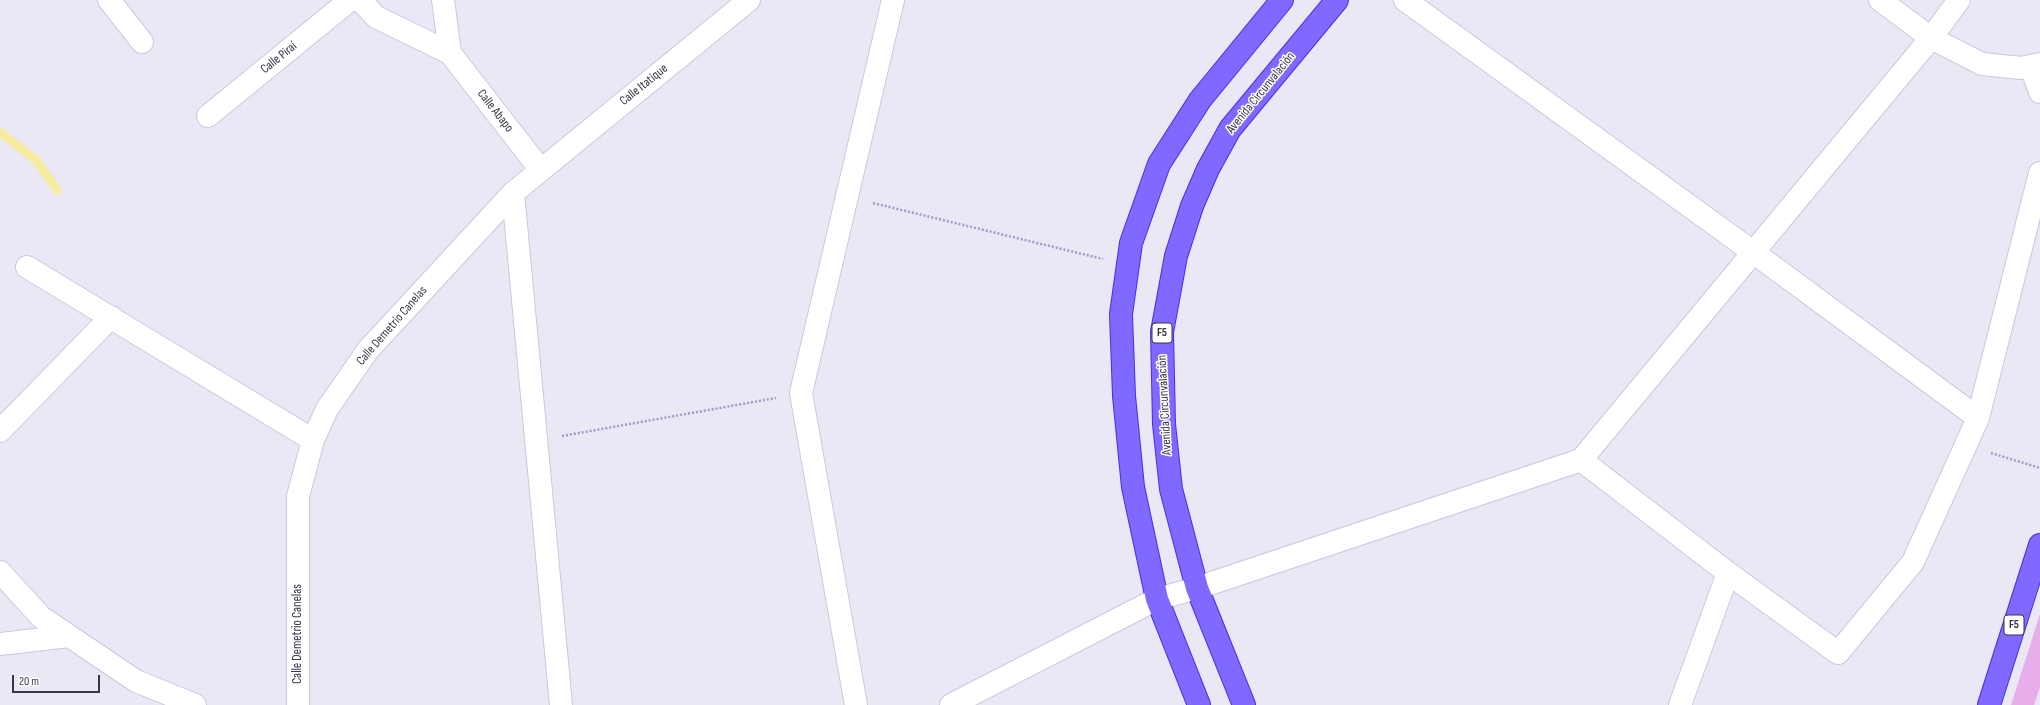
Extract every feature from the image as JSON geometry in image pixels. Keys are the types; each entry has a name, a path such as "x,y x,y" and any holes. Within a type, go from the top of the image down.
{"highway":[{"path":"1199,705 1157,599 1133,487 1124,396 1121,314 1131,243 1158,164 1200,100 1282,0"},
{"name":"Avenida Circunvalación","path":"1244,705 1197,588 1171,489 1164,424 1162,332 1176,256 1192,206 1205,175 1230,130 1337,0"},
{"name":"F5","path":"1989,705 2040,545"}],"street":[{"path":"109,0 142,42"},
{"name":"Calle Piraí","path":"208,116 350,0"},
{"name":"Calle Abapo","path":"360,0 376,17 450,52 540,169"},
{"name":"Calle Abapo","path":"443,0 450,52"},
{"name":"Calle Itatique","path":"540,169 749,0"},
{"path":"856,705 801,393 893,0"},
{"path":"1405,0 1753,252 1978,418"},
{"path":"1880,0 1931,38 1982,64 2022,68 2035,65 2040,92"},
{"path":"951,705 1157,599 1197,588 1581,460 1931,38 1959,0"},
{"name":"Calle Demetrio Canelas","path":"298,705 298,496 313,440 327,409 368,350 513,192 540,169"},
{"path":"1581,460 1728,573 1838,653 1913,562 1978,418 2040,173"},
{"path":"513,192 560,705"},
{"path":"27,267 313,440"},
{"path":"0,431 111,317"},
{"path":"0,572 41,617 136,681 196,705"},
{"path":"1680,705 1728,573"},
{"path":"0,644 69,636"}],"path":[{"path":"847,197 1127,264"},
{"path":"536,441 801,393"},
{"path":"1966,445 2040,468"}],"shaded area":[{"path":"2040,614 2040,687 2034,705 2011,705"}],"waterway":[{"path":"0,132 36,160 57,190"}]}
